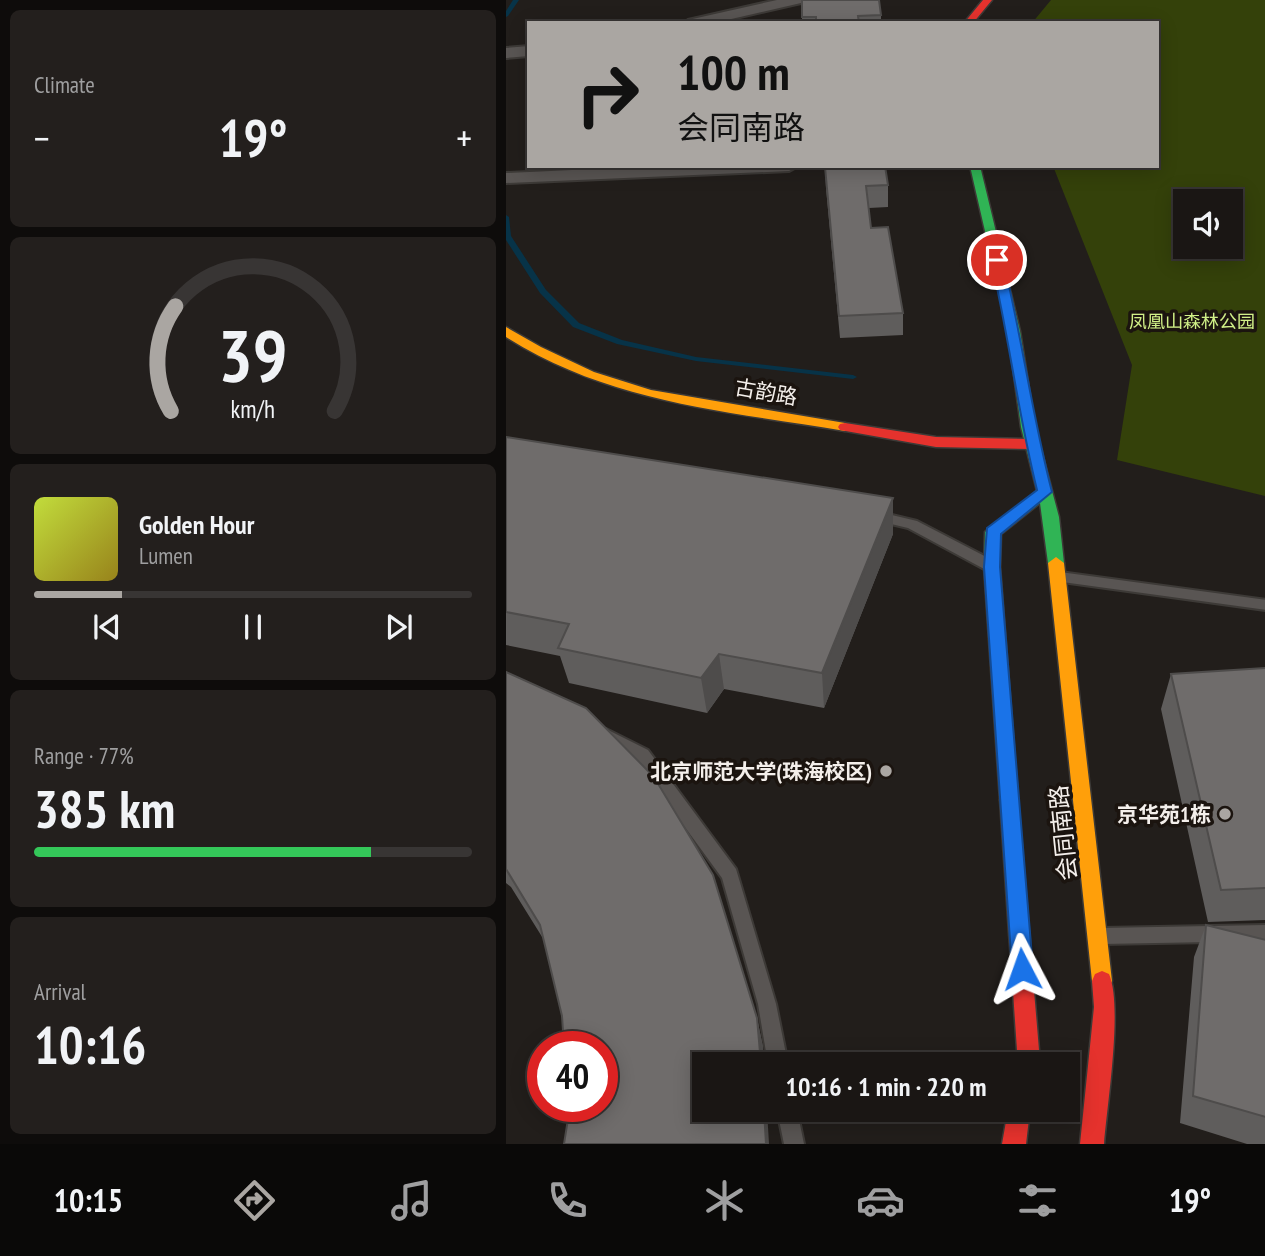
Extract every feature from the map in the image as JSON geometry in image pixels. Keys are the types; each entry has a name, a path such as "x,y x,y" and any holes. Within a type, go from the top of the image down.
{"street":[{"path":"702,21 795,0"},
{"path":"970,21 988,0"},
{"path":"506,178 743,168"},
{"name":"会同南路","path":"974,168 1014,331 1032,444 1051,517 1104,1007 1092,1144"},
{"name":"古韵路","path":"506,331 536,350 589,376 649,394 936,442 1032,444"},
{"path":"1028,1052 992,567 993,532 1045,492"},
{"path":"1014,1144 1017,1122"}],"lane":[{"path":"860,513 912,524 992,567"},
{"path":"1058,577 1265,605"},
{"path":"596,729 641,755 730,875 767,1004 776,1052"},
{"path":"1097,936 1265,933"},
{"path":"789,1122 794,1144"}],"green space":[{"name":"凤凰山森林公园","path":"1051,0 1265,0 1265,496 1117,460 1132,365 1054,168 1159,168 1159,21 1034,21"}],"building":[{"path":"802,0 879,0 881,15 858,16 859,21 816,21 816,17 802,17"},
{"path":"825,168 885,168 888,185 866,186 871,228 888,227 903,313 839,316"},
{"path":"506,437 893,498 822,673 719,654 701,678 558,648 569,624 506,612"},
{"name":"京华苑1栋","path":"1266,668 1266,888 1221,890 1171,674"},
{"path":"506,672 586,708 654,777 713,875 757,1018 760,1052 692,1052 692,1122 765,1122 766,1144 564,1144 568,1122 618,1122 618,1031 563,1031 562,1016 540,925 506,869"},
{"path":"1206,925 1266,940 1266,1117 1193,1096"}],"waterway":[{"path":"506,15 516,0"},
{"path":"506,217 507,236 543,291 576,325 620,342 696,359 853,377"}],"traffic: fast":[{"path":"975,168 1014,331 1028,427 1051,517 1056,563"},
{"path":"1009,800 992,567 993,532 1045,492"}],"traffic: slow":[{"path":"506,331 536,350 589,375 649,394 845,427"},
{"path":"1056,563 1102,981"}],"traffic: jam":[{"path":"970,21 988,0"},
{"path":"845,427 936,442 1032,444"},
{"path":"1009,800 1028,1052"},
{"path":"1092,1144 1105,1007 1102,981"},
{"path":"1014,1144 1017,1122"}],"place":[{"name":"北京师范大学(珠海校区)","path":"886,771"},
{"name":"京华苑1栋","path":"1225,814"}],"route":[{"path":"997,260 1014,331 1028,427 1045,492 993,532 992,567 1022,969"}]}
